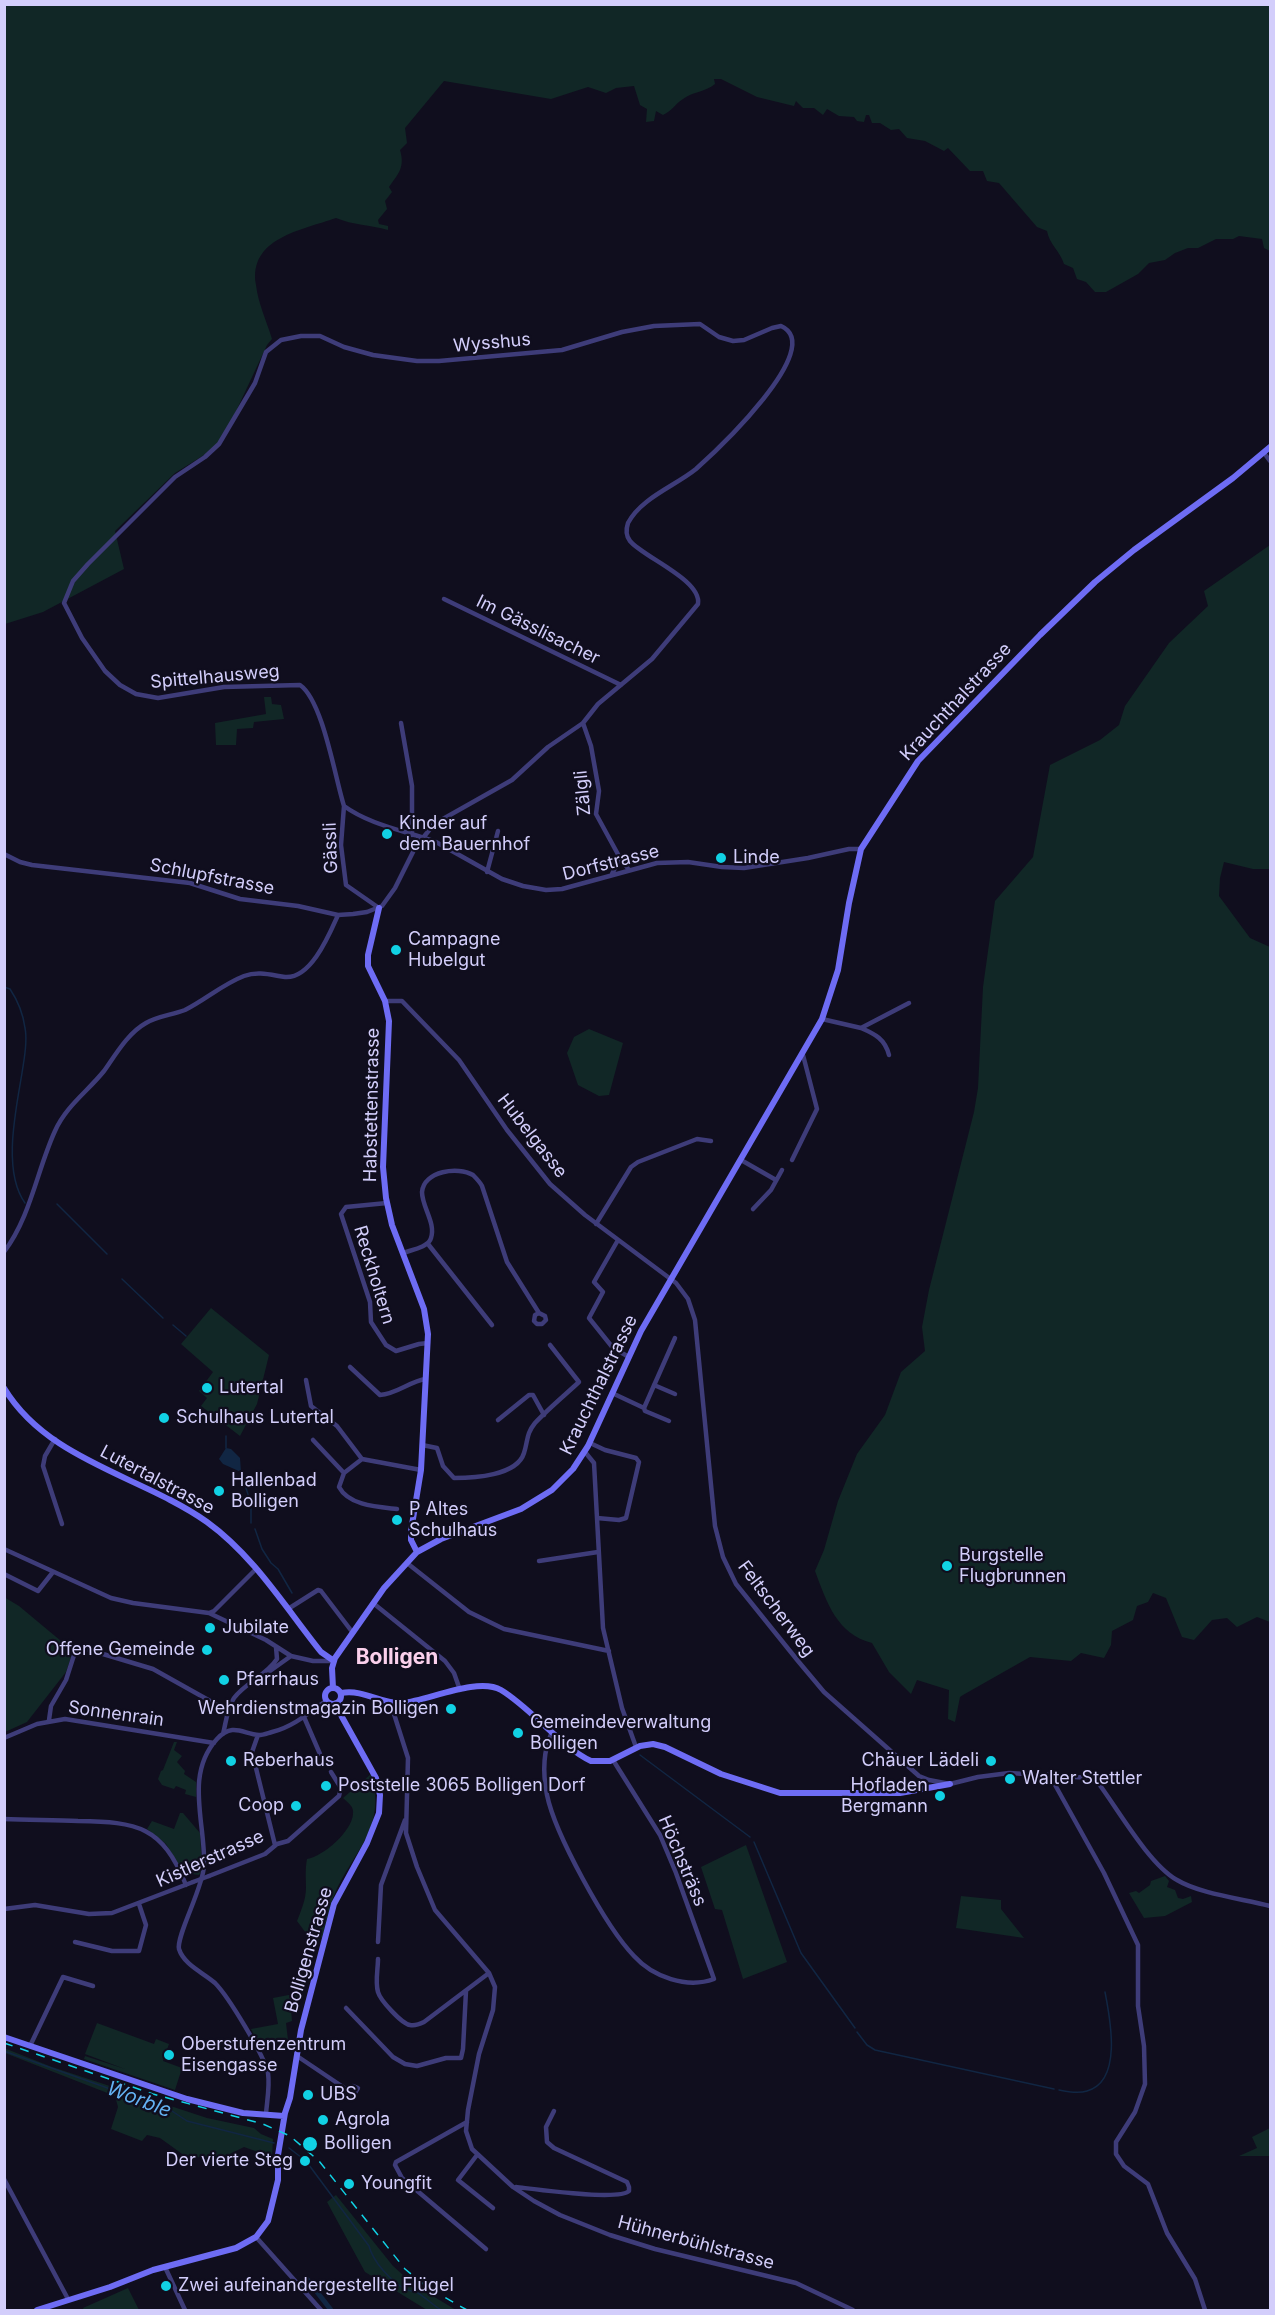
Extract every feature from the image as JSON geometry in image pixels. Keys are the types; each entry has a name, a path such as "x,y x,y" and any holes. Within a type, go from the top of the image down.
{"main road":[{"name":"Krauchthalstrasse","path":"417,1552 437,1540 494,1520 532,1503 560,1483 585,1452 641,1331 822,1020 838,970 861,849 926,751 1060,615 1134,550 1270,447"},
{"name":"Habstettenstrasse","path":"379,908 368,962 370,974 385,1001 389,1027 383,1167 387,1203 392,1225 424,1309 428,1343 421,1470 411,1531 411,1540 417,1552"},
{"name":"Lutertalstrasse","path":"4,1388 19,1409 55,1439 87,1459 162,1495 196,1515 231,1542 256,1569 321,1652 334,1661"},
{"path":"333,1688 334,1661 373,1603 417,1552"},
{"path":"340,1693 360,1692 394,1703 485,1686 499,1689 588,1760 598,1763 614,1760 636,1747 646,1744 660,1745 721,1774 765,1790 785,1794 900,1793 950,1784"},
{"path":"333,1688 340,1693 340,1699 336,1703 327,1700 327,1692 333,1688"},
{"name":"Bolligenstrasse","path":"256,2237 268,2221 273,2206 278,2180 278,2155 284,2116 290,2100 306,2009 334,1904 376,1826 380,1805 376,1778 336,1703"},
{"path":"4,2037 187,2099 227,2110 284,2116"},
{"path":"37,2310 165,2266 236,2248 256,2237"}],"street":[{"name":"Wysshus","path":"276,343 301,336 320,336 344,347 373,355 417,361 439,361 570,349 622,332 654,326 700,324 723,339 737,341 781,326 791,335 793,348 790,359 759,403 723,443 689,474 642,507 627,526 630,541 673,572 695,592 699,600 697,606 658,652 641,670 621,685"},
{"name":"Spittelhausweg","path":"276,343 265,355 255,383 219,444 202,459 177,474 88,564 73,581 64,603 82,638 105,671 120,685 136,694 153,699 224,687 290,684 304,688 315,708 326,737 344,806"},
{"path":"1264,453 1270,461"},
{"name":"Im Gässlisacher","path":"444,599 621,685"},
{"path":"379,908 395,888 429,828 442,818 518,776 548,747 583,723 598,704 621,685"},
{"path":"401,723 412,786 412,835"},
{"name":"Zälgli","path":"583,723 591,746 599,791 596,814 629,870"},
{"path":"344,806 371,820 423,838"},
{"name":"Gässli","path":"344,806 341,845 346,885 379,908"},
{"path":"487,872 498,831"},
{"name":"Dorfstrasse","path":"423,838 436,842 487,872 514,884 546,890 562,889 657,863 675,861 744,868 849,849 861,849"},
{"name":"Schlupfstrasse","path":"4,854 32,865 190,883 240,899 298,906 338,915 362,913 379,908"},
{"path":"612,874 620,858"},
{"path":"4,1252 15,1236 27,1209 56,1130 67,1110 101,1074 129,1037 145,1023 187,1009 244,976 261,973 291,976 302,973 327,938 338,915"},
{"name":"Hubelgasse","path":"385,1001 402,1001 454,1055 507,1130 544,1177 596,1224 671,1280"},
{"path":"861,1028 909,1003"},
{"path":"822,1020 861,1028 879,1037 889,1055"},
{"path":"792,1160 817,1109 803,1055"},
{"path":"596,1224 631,1167 638,1162 697,1139 711,1142"},
{"path":"741,1160 776,1180"},
{"path":"403,1253 428,1244 432,1237 432,1225 422,1194 424,1185 430,1178 445,1171 461,1170 474,1176 482,1186 507,1262 539,1313"},
{"path":"753,1209 765,1197 782,1170"},
{"name":"Reckholtern","path":"387,1203 346,1207 341,1214 370,1302 371,1322 386,1345 396,1351 428,1343"},
{"path":"618,1240 594,1282 603,1292 589,1318 614,1348 629,1357"},
{"path":"428,1244 492,1325"},
{"name":"Feltscherweg","path":"671,1280 688,1299 695,1320 715,1527 720,1550 729,1571 746,1598 824,1692 852,1714 916,1773 929,1780 950,1784"},
{"path":"644,1408 675,1338"},
{"path":"422,1445 437,1448 443,1466 454,1478 474,1478 498,1473 518,1463 524,1454 526,1438 535,1424 579,1382 550,1344"},
{"path":"350,1367 380,1395 389,1394 416,1381 426,1379"},
{"path":"306,1380 311,1406 337,1426 362,1459 421,1470"},
{"path":"654,1385 675,1394"},
{"path":"612,1393 669,1421"},
{"path":"498,1420 529,1395 533,1395 544,1415"},
{"path":"55,1439 45,1456 43,1466 62,1524"},
{"path":"313,1440 344,1473"},
{"path":"590,1443 605,1450 636,1458 639,1462 626,1518 619,1520 597,1518"},
{"path":"585,1452 594,1463 603,1628 622,1708 636,1747"},
{"path":"362,1459 344,1473 339,1487 342,1492 368,1505 398,1509"},
{"path":"4,1549 116,1600 209,1613 263,1638 291,1656 313,1661 334,1661"},
{"path":"539,1562 598,1552"},
{"path":"406,1562 469,1612 504,1629 609,1651"},
{"path":"209,1613 214,1611 256,1569"},
{"path":"4,1574 38,1591 53,1572"},
{"path":"288,1609 318,1590 321,1591 353,1633"},
{"path":"373,1603 445,1661 454,1674 460,1690"},
{"path":"267,1672 277,1659 276,1647"},
{"path":"50,1720 49,1712 66,1680 75,1652 83,1648 146,1666 228,1711"},
{"path":"266,2114 268,2079 263,2060 219,1988 187,1960 179,1946 202,1876 203,1846 198,1776 214,1743 223,1734 228,1711 236,1695 291,1656"},
{"path":"223,1734 236,1730 258,1735 275,1731 304,1717 327,1700"},
{"name":"Hühnerbühlstrasse","path":"394,1703 394,1714 408,1758 407,1840 435,1910 489,1973 494,1982 495,2000 480,2054 466,2131 469,2142 477,2155 513,2187 560,2215 610,2235 655,2249 796,2283 853,2310"},
{"path":"304,1717 320,1754"},
{"path":"228,1718 236,1730"},
{"name":"Sonnenrain","path":"4,1738 50,1720 76,1720 214,1743"},
{"name":"Höchsträss","path":"552,1731 547,1744 544,1778 553,1817 597,1903 620,1940 635,1958 668,1979 704,1983 714,1979 660,1835 614,1760"},
{"path":"258,1735 252,1752 275,1845"},
{"name":"Kistlerstrasse","path":"4,1909 35,1905 98,1915 118,1912 265,1854 275,1845 288,1840 339,1797 341,1788 331,1772"},
{"path":"950,1784 994,1774 1086,1776 1097,1781 1143,1846 1174,1879 1193,1887 1270,1906"},
{"path":"1049,1774 1104,1873 1138,1945 1138,1998 1144,2046 1145,2084 1135,2112 1116,2142 1116,2154 1122,2163 1148,2184 1167,2233 1195,2279 1205,2310"},
{"path":"378,1942 381,1885 406,1816"},
{"path":"4,1819 115,1821 135,1826 151,1833 167,1848 178,1865 186,1885"},
{"name":"Kistlerstrasse","path":"75,1942 112,1951 139,1951 146,1925 139,1904"},
{"path":"378,1959 378,1994 408,2025 413,2026 424,2022 489,1973"},
{"path":"30,2046 63,1977 93,1986"},
{"path":"346,2008 393,2057 405,2064 417,2066 446,2058 461,2058 464,2049 466,1991"},
{"path":"297,2056 349,2091"},
{"path":"513,2187 607,2195 625,2195 629,2191 630,2187 625,2181 554,2148 547,2142 546,2127 554,2111"},
{"path":"467,2122 416,2149 395,2165 402,2178 486,2249"},
{"path":"477,2155 458,2180 494,2208"},
{"path":"4,2178 68,2299"},
{"path":"256,2237 321,2310"},
{"path":"165,2266 185,2310"}],"green space":[{"path":"5,5 1270,5 1270,251 1264,248 1262,239 1239,236 1233,239 1216,239 1198,248 1188,248 1175,253 1165,260 1149,263 1138,274 1106,292 1095,292 1086,282 1077,279 1073,268 1064,264 1047,231 1037,227 999,183 987,181 983,171 970,171 948,148 944,151 925,141 907,138 899,129 891,130 880,123 872,123 869,115 866,115 864,122 857,121 854,117 839,116 827,109 823,115 814,108 803,108 796,101 794,106 757,97 721,79 714,79 715,84 711,87 680,101 663,115 656,111 654,121 646,122 647,109 640,105 634,86 616,88 606,93 588,87 551,99 444,81 405,128 407,143 400,150 401,165 389,187 392,192 385,201 387,209 378,220 379,224 388,226 388,230 336,218 280,238 260,256 256,269 257,292 272,339 267,345 231,422 218,443 204,455 175,473 115,531 124,569 43,612 5,624"},
{"path":"1270,545 1270,869 1253,869 1224,862 1219,896 1250,938 1270,947 1270,1622 1257,1617 1237,1627 1227,1618 1212,1620 1194,1640 1182,1637 1166,1598 1153,1593 1148,1602 1137,1606 1133,1620 1112,1631 1111,1645 1104,1658 1081,1653 1071,1661 1030,1657 960,1697 955,1722 948,1719 949,1690 917,1680 911,1694 889,1672 872,1643 860,1639 842,1625 829,1605 815,1571 824,1550 838,1501 857,1454 885,1415 901,1372 925,1351 922,1327 929,1290 978,1088 983,987 995,901 1033,857 1050,765 1100,740 1119,725 1125,706 1169,643 1208,606 1204,591"},
{"path":"264,697 271,697 272,704 281,705 284,719 254,722 253,728 237,729 236,745 216,745 215,723 266,714"},
{"path":"589,1029 623,1043 609,1095 599,1096 578,1085 567,1053 574,1037"},
{"path":"211,1308 269,1355 257,1404 240,1436 201,1406 207,1398 199,1391 213,1372 181,1344"},
{"path":"4,1597 19,1606 73,1651 66,1672 27,1722 5,1732"},
{"path":"174,1742 177,1742 174,1750 182,1756 177,1762 185,1771 184,1774 196,1782 196,1797 185,1794 186,1790 176,1786 174,1789 162,1785 158,1779"},
{"path":"371,1774 375,1793 372,1823 335,1893 317,1948 297,1921 305,1896 307,1859 329,1848 348,1828 353,1809 343,1798"},
{"path":"180,1813 183,1813 200,1833 202,1870 199,1875 184,1873 166,1844 147,1829 152,1821 174,1829"},
{"path":"746,1845 787,1962 743,1979 722,1910 715,1909 701,1867"},
{"path":"1165,1876 1169,1881 1167,1887 1175,1890 1178,1898 1191,1896 1192,1902 1165,1916 1144,1918 1129,1893 1136,1891 1139,1893 1150,1885 1151,1881"},
{"path":"961,1896 1001,1900 1001,1909 1024,1938 956,1928"},
{"path":"299,1993 300,1999 291,2009 292,2021 286,2023 288,2040 259,2045 251,2029 278,2024 273,1998"},
{"path":"97,2023 154,2044 156,2039 169,2044 163,2061 182,2068 175,2090 84,2059 85,2056 125,2069 85,2054"},
{"path":"4,2048 52,2067 207,2118 254,2128 273,2139 272,2157 244,2147 220,2159 185,2156 160,2138 147,2135 142,2141 111,2129 118,2107 115,2096 5,2053"},
{"path":"1270,2128 1270,2156 1239,2156 1257,2148 1252,2137"},
{"path":"336,2195 393,2266 413,2284 456,2310 427,2310 365,2272 327,2202"},
{"path":"128,2288 139,2310 84,2310 83,2308"}],"water":[{"path":"226,1448 231,1449 240,1458 241,1472 223,1464 219,1459"}],"waterway":[{"path":"4,987 10,989 18,1003 26,1033 25,1056 14,1122 12,1158 18,1190 25,1203"},
{"path":"57,1204 107,1254"},
{"path":"122,1279 163,1318"},
{"path":"173,1325 186,1336"},
{"path":"226,1436 226,1448"},
{"path":"241,1472 251,1504 251,1523"},
{"path":"255,1529 262,1549 278,1569 292,1593"},
{"path":"640,1755 750,1837"},
{"path":"754,1842 801,1953 855,2028"},
{"path":"1059,2090 1077,2093 1087,2091 1098,2085 1106,2075 1110,2062 1111,2032 1105,1992"},
{"path":"857,2032 867,2045 875,2050 1054,2089"},
{"name":"Worble","path":"4,2051 127,2095 136,2102 169,2109 187,2121 274,2143"},
{"name":"Worble","path":"289,2148 306,2161 369,2246 383,2270 400,2286 418,2293 441,2310"},
{"path":"307,2279 331,2310"}],"railway":[{"path":"4,2043 153,2094 263,2124 290,2136 319,2161 405,2269 427,2287 467,2310"}],"place":[{"name":"Kinder auf dem Bauernhof","path":"387,834"},
{"name":"Linde","path":"721,858"},
{"name":"Campagne Hubelgut","path":"396,950"},
{"name":"Lutertal","path":"207,1388"},
{"name":"Schulhaus Lutertal","path":"164,1418"},
{"name":"Hallenbad Bolligen","path":"219,1491"},
{"name":"P Altes Schulhaus","path":"397,1520"},
{"name":"Burgstelle Flugbrunnen","path":"947,1566"},
{"name":"Jubilate","path":"210,1628"},
{"name":"Offene Gemeinde","path":"207,1650"},
{"name":"Pfarrhaus","path":"224,1680"},
{"name":"Wehrdienstmagazin Bolligen","path":"451,1709"},
{"name":"Gemeindeverwaltung Bolligen","path":"518,1733"},
{"name":"Reberhaus","path":"231,1761"},
{"name":"Chäuer Lädeli","path":"991,1761"},
{"name":"Walter Stettler","path":"1010,1779"},
{"name":"Poststelle 3065 Bolligen Dorf","path":"326,1786"},
{"name":"Hofladen Bergmann","path":"940,1796"},
{"name":"Coop","path":"296,1806"},
{"name":"Oberstufenzentrum Eisengasse","path":"169,2055"},
{"name":"UBS","path":"308,2095"},
{"name":"Agrola","path":"323,2120"},
{"name":"Bolligen","path":"310,2144"},
{"name":"Der vierte Steg","path":"305,2161"},
{"name":"Youngfit","path":"349,2184"},
{"name":"Zwei aufeinandergestellte Flügel","path":"166,2286"}],"district":[{"name":"Bolligen","path":"397,1658"}]}
